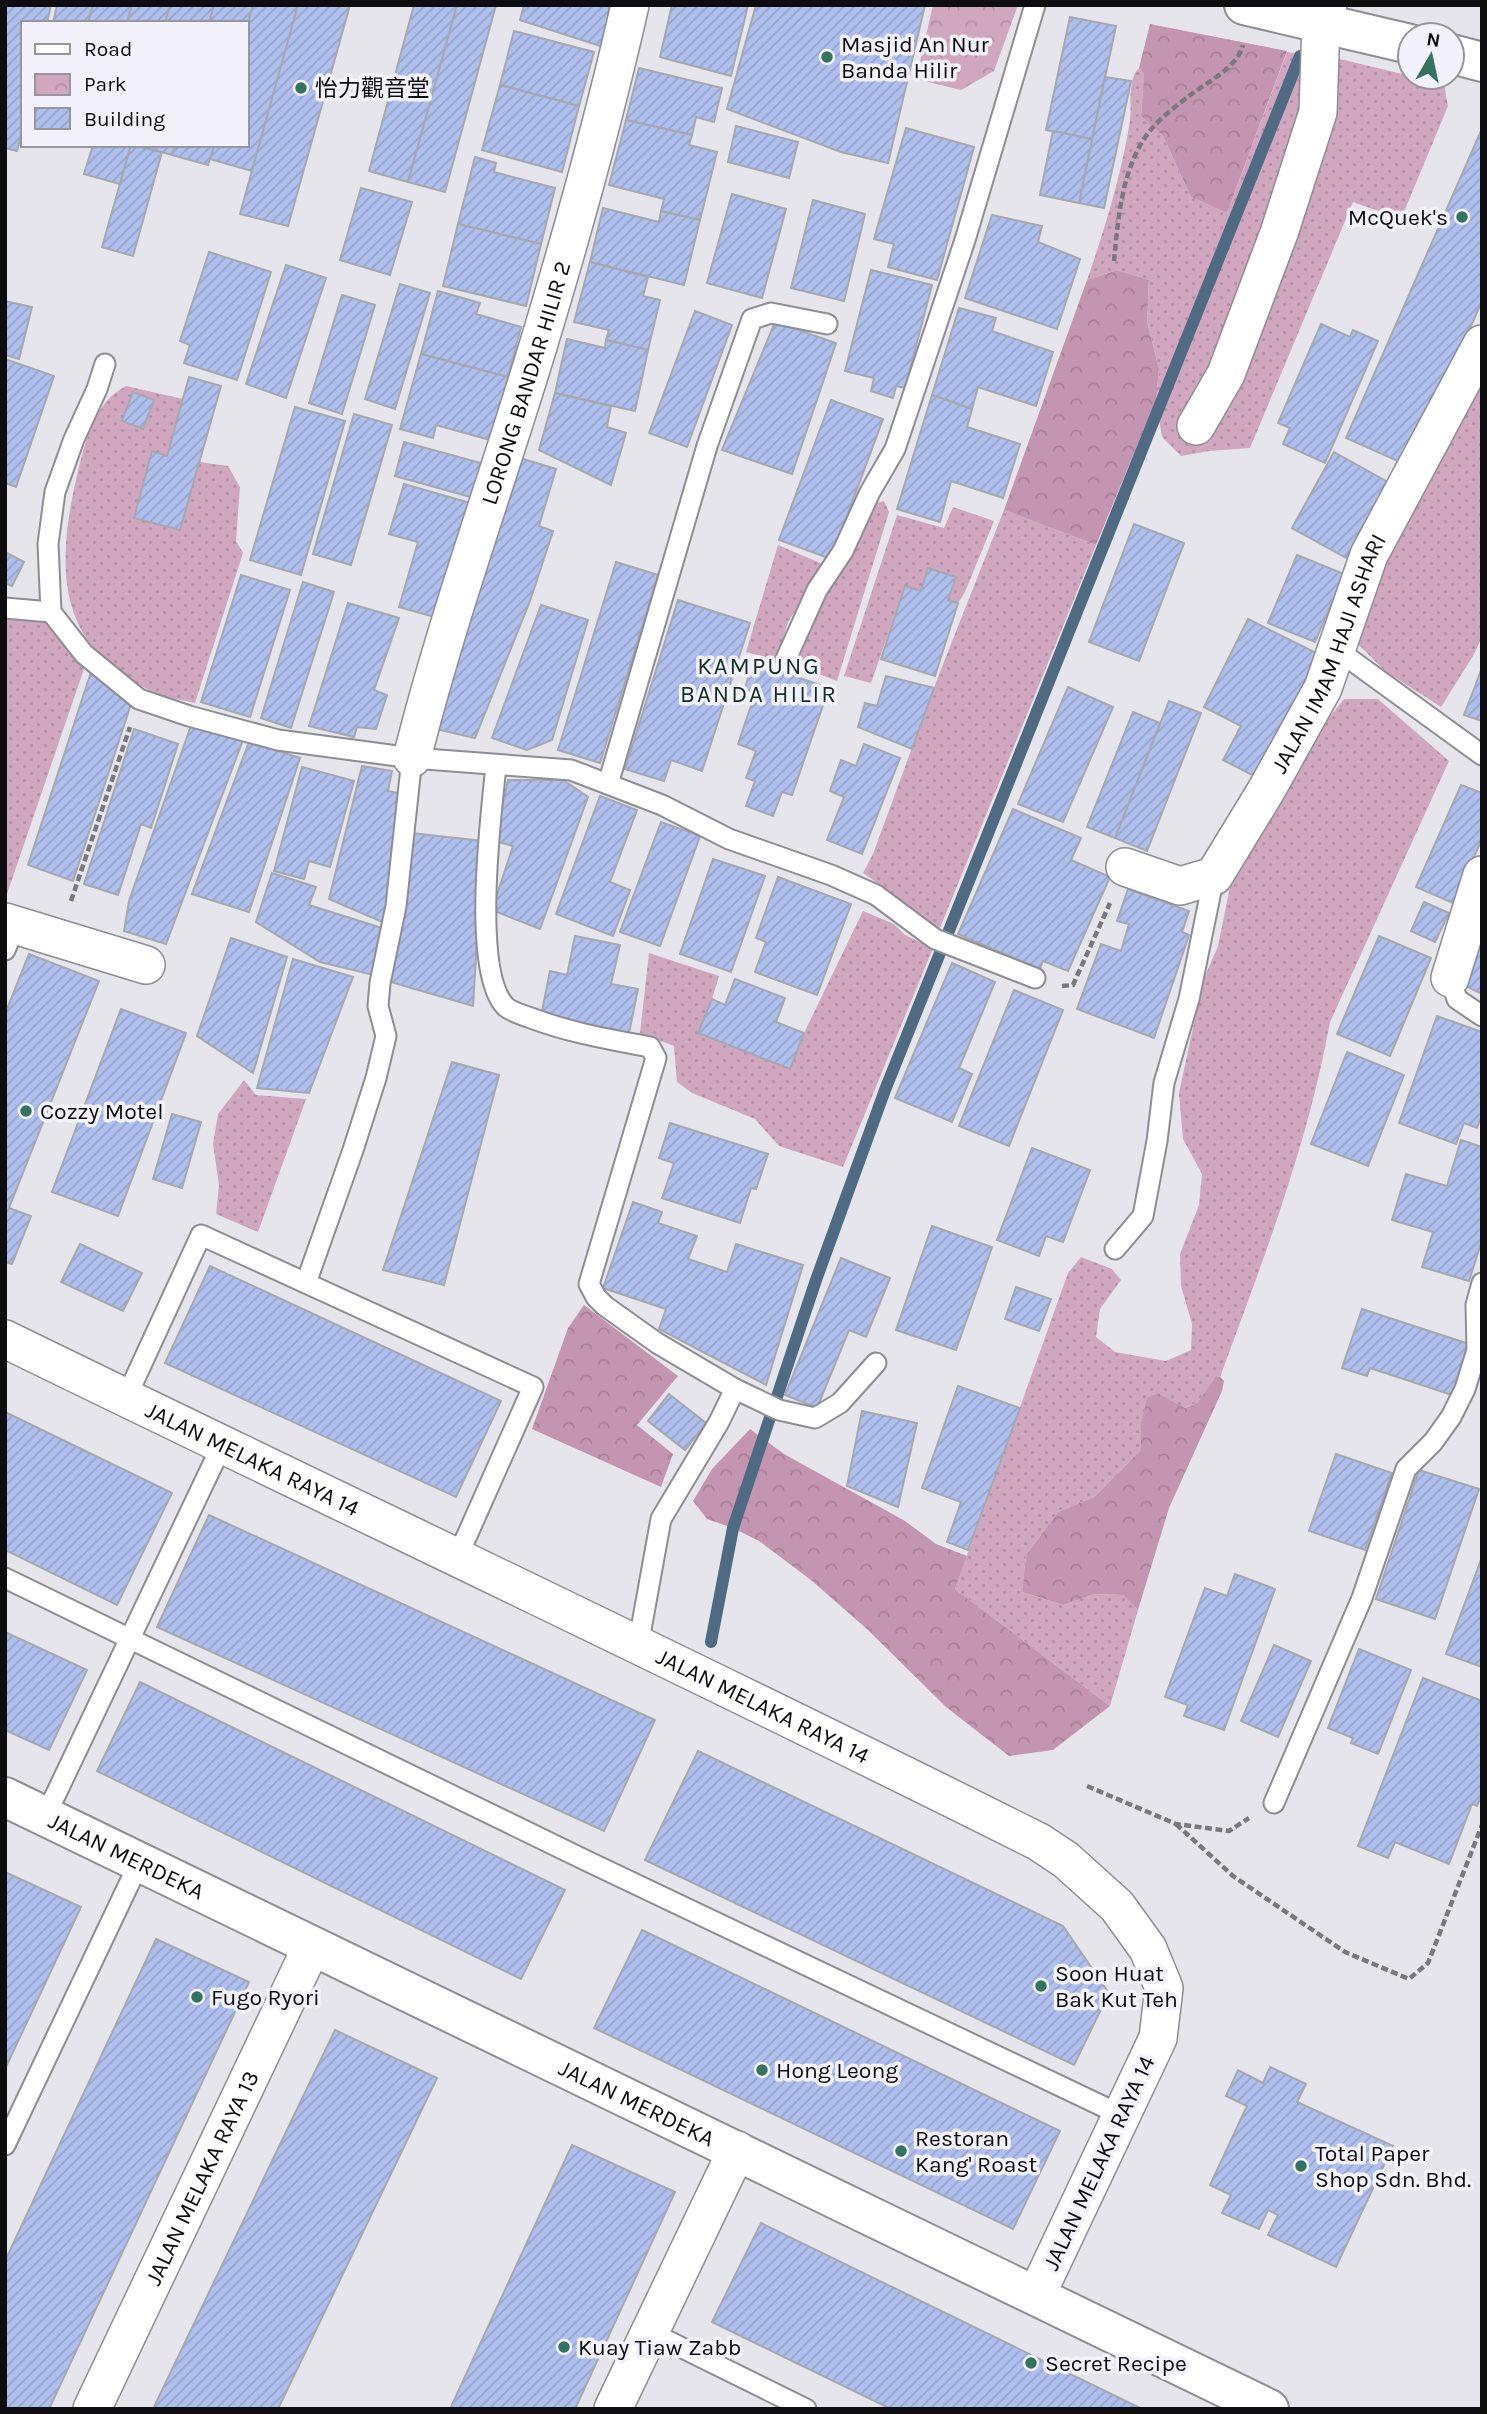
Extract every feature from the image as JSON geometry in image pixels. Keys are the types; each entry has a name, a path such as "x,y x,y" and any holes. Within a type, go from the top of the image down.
{"main road":[{"path":"1249,6 1325,14 1396,39"},
{"name":"JALAN MERDEKA","path":"5,1797 737,2150 1258,2406"}],"street":[{"name":"LORONG BANDAR HILIR 2","path":"412,758 439,662 539,344 609,99 630,5"},
{"path":"1196,426 1226,374 1279,233 1318,112 1325,14"},
{"name":"JALAN IMAM HAJI ASHARI","path":"1214,876 1268,789 1317,699 1369,555 1482,344"},
{"path":"1125,867 1180,886 1214,876"},
{"path":"1450,978 1482,875"},
{"path":"8,933 59,938 146,965"},
{"name":"JALAN MELAKA RAYA 14","path":"5,1339 799,1722 1039,1842 1066,1860 1116,1906 1148,1949 1164,1988 1158,2038 1035,2297"},
{"name":"JALAN MELAKA RAYA 13","path":"92,2409 312,1946"},
{"path":"613,2409 737,2150"}],"lane":[{"path":"786,659 817,590 844,551 870,492 895,449 965,240 1035,5"},
{"path":"608,784 707,446 752,319 771,313 827,324"},
{"path":"105,363 55,492 48,544 51,612 84,654 139,699 278,740 412,758 571,770 663,805 729,839 831,875 876,895 935,939 1035,978"},
{"path":"5,608 51,612"},
{"path":"1336,649 1482,755"},
{"path":"306,1283 372,1090 386,1036 378,1006 380,983 396,906 412,758"},
{"path":"495,766 484,902 494,987 507,1007 520,1014 568,1031 649,1047 656,1058 589,1283 596,1297 605,1307 657,1343 735,1388 771,1406 816,1418 840,1403 876,1363"},
{"path":"1115,1249 1143,1216 1157,1141 1164,1083 1189,999 1214,876"},
{"path":"1450,978 1457,999 1482,1016"},
{"path":"126,1398 201,1235 533,1387 457,1558"},
{"path":"1274,1803 1362,1598 1406,1469 1433,1442 1451,1417 1465,1390 1477,1350 1476,1305 1482,1283"},
{"path":"638,1646 661,1519 719,1422 735,1388"},
{"path":"45,1817 222,1445"},
{"path":"5,1578 574,1855 1121,2115"},
{"path":"5,2145 139,1863"},
{"path":"650,2332 806,2409"}],"path":[{"path":"1114,261 1127,181 1138,152 1150,132 1241,54 1249,6"},
{"path":"59,938 139,699"},
{"path":"1035,978 1058,986 1073,985 1125,867"},
{"path":"1087,1786 1176,1824 1229,1831 1274,1803"},
{"path":"1176,1824 1233,1876 1345,1952 1409,1979 1428,1963 1482,1825"}],"green space":[{"path":"933,5 1018,5 994,71 961,90 916,79"},
{"path":"1150,24 1287,51 1227,213 1191,197 1163,136 1141,116 1144,74 1139,68"},
{"path":"1287,52 1340,59 1396,72 1396,91 1445,91 1448,106 1401,219 1353,202 1250,448 1181,456 1162,437 1156,400 1159,369 1147,322 1149,280 1117,270 1087,280 1122,162 1130,121 1133,79 1139,68 1144,74 1141,116 1163,136 1191,197 1227,213"},
{"path":"1117,270 1149,280 1147,322 1159,369 1156,400 1096,545 1004,510 1087,280"},
{"path":"1482,371 1482,637 1441,707 1385,671 1355,641 1356,618"},
{"path":"126,386 183,399 167,456 152,452 134,517 180,530 199,462 228,466 240,487 236,541 243,553 195,703 159,694 121,673 96,652 80,627 70,600 66,538 81,459 99,411 115,393"},
{"path":"884,501 889,512 837,681 795,665 819,604 853,554 877,503"},
{"path":"953,507 994,521 958,603 948,600 956,577 928,568 921,591 905,586 871,683 844,676 897,515 944,528"},
{"path":"1004,510 1096,545 940,928 912,912 863,873 873,854 938,677"},
{"path":"778,545 825,565 788,622 777,660 746,652"},
{"path":"5,619 45,622 85,666 7,894 5,894"},
{"path":"1344,699 1378,699 1449,761 1330,1022 1310,1113 1297,1157 1220,1377 1215,1377 1198,1402 1184,1408 1158,1393 1141,1424 1141,1450 1094,1497 1058,1512 1026,1555 1022,1592 1063,1605 1095,1594 1125,1595 1138,1610 1110,1706 955,1589 1068,1273 1081,1257 1112,1269 1121,1280 1100,1309 1096,1337 1115,1352 1166,1361 1191,1350 1192,1324 1181,1286 1180,1254 1199,1205 1202,1174 1183,1139 1179,1093 1203,981 1218,946 1234,867 1307,745"},
{"path":"863,911 894,924 905,935 933,948 843,1167 779,1146 755,1119 692,1093 677,1082 674,1046 640,1033 649,953 719,976 712,999 790,1069 804,1033"},
{"path":"244,1080 256,1095 306,1099 258,1232 216,1214 219,1185 213,1144 218,1114"},
{"path":"584,1305 678,1376 637,1425 673,1454 661,1487 532,1429 568,1328"},
{"path":"1215,1377 1224,1381 1222,1391 1169,1508 1138,1610 1124,1595 1095,1594 1063,1605 1022,1592 1026,1555 1058,1512 1094,1497 1141,1450 1141,1424 1147,1398 1158,1393 1185,1408 1198,1402"},
{"path":"750,1429 784,1454 905,1521 936,1544 967,1556 955,1589 1110,1706 1053,1750 1009,1756 946,1707 868,1630 811,1580 759,1541 707,1519 693,1501 712,1469"}],"building":[{"path":"5,5 51,5 47,21 21,21 21,136 17,151 5,148"},
{"path":"57,5 93,5 89,21 53,21"},
{"path":"93,5 132,5 128,21 89,21"},
{"path":"132,5 170,5 166,21 128,21"},
{"path":"170,5 214,5 210,21 166,21"},
{"path":"214,5 253,5 248,22 210,21"},
{"path":"253,5 298,5 252,171 210,159 213,147 248,147 248,22"},
{"name":"怡力觀音堂","path":"298,5 350,5 288,226 240,214"},
{"path":"414,5 457,5 408,182 369,171"},
{"path":"457,5 496,5 445,192 408,182"},
{"path":"524,5 610,5 603,47 520,20"},
{"path":"672,5 748,5 731,76 660,57"},
{"name":"Masjid An Nur Banda Hilir","path":"756,5 925,5 888,163 841,152 727,109"},
{"path":"1070,17 1116,26 1092,139 1046,130"},
{"path":"514,31 594,52 579,106 500,85"},
{"path":"639,68 722,88 714,122 696,117 692,135 626,120"},
{"path":"1105,77 1131,81 1104,208 1079,203"},
{"path":"500,85 579,106 562,172 482,150"},
{"path":"626,120 692,135 689,145 717,152 700,220 661,211 664,199 609,185"},
{"path":"736,126 798,142 789,178 728,162"},
{"path":"906,128 974,147 937,280 888,267 894,244 874,239"},
{"path":"1053,131 1092,139 1079,203 1040,195"},
{"name":"McQuek's","path":"1481,131 1482,301 1409,466 1346,438"},
{"path":"92,147 130,147 120,184 84,174"},
{"path":"130,147 162,152 133,256 102,247"},
{"path":"144,147 174,147 172,155"},
{"path":"174,147 213,147 208,165 172,155"},
{"path":"475,157 496,163 494,172 555,188 541,244 458,224"},
{"path":"361,188 412,202 390,275 340,260"},
{"path":"732,194 786,209 762,298 707,283"},
{"path":"813,200 865,214 844,301 791,288"},
{"path":"603,208 659,222 661,211 700,220 684,285 590,262"},
{"path":"992,215 1042,226 1038,242 1080,259 1057,329 965,298"},
{"path":"458,224 541,244 526,306 443,286"},
{"path":"209,252 271,272 237,380 184,363 190,345 180,341"},
{"path":"590,262 648,277 643,296 660,300 648,350 606,340 609,330 574,322"},
{"path":"286,265 326,278 286,398 246,384"},
{"path":"871,270 932,285 905,388 896,386 893,398 871,391 874,378 845,371"},
{"path":"400,284 430,293 395,409 365,399"},
{"path":"438,291 480,303 476,314 521,327 508,377 421,354"},
{"path":"342,295 375,305 342,414 309,403"},
{"path":"5,301 32,307 19,359 5,355"},
{"path":"959,308 996,318 992,331 1053,352 1036,406 978,387 972,409 932,395"},
{"path":"695,311 732,325 687,447 649,433"},
{"path":"775,322 836,343 792,474 722,450"},
{"path":"1321,324 1350,337 1353,330 1378,341 1325,463 1283,444 1290,428 1278,423"},
{"path":"567,339 605,348 606,340 648,350 635,411 555,393"},
{"path":"421,354 508,377 490,440 436,425 433,438 400,429"},
{"path":"5,359 54,376 16,487 5,483"},
{"path":"189,377 221,386 180,530 134,518 152,451 167,456"},
{"path":"133,392 154,400 143,429 122,421"},
{"path":"555,393 611,406 607,427 626,433 611,485 539,450"},
{"path":"932,395 972,409 967,427 1020,444 1003,498 951,481 940,522 897,509"},
{"path":"831,400 883,419 831,559 779,540"},
{"path":"295,407 345,421 301,575 250,560"},
{"path":"354,414 392,425 351,565 313,554"},
{"path":"404,442 484,464 474,498 395,476"},
{"path":"1334,452 1395,486 1364,525 1346,558 1292,528"},
{"path":"520,458 556,469 539,526 553,531 530,601 475,738 436,729"},
{"path":"404,484 470,503 438,618 399,607 418,542 389,534"},
{"path":"1134,524 1184,543 1139,661 1089,642"},
{"path":"5,552 24,562 12,586 5,583"},
{"path":"1297,555 1344,574 1315,642 1268,623"},
{"path":"616,562 658,575 600,763 558,750"},
{"path":"928,568 956,577 948,600 958,603 935,676 881,659 905,586 921,591"},
{"path":"241,575 290,590 250,717 201,702"},
{"path":"303,582 334,592 291,728 261,718"},
{"path":"678,600 750,623 702,771 671,760 664,781 625,769"},
{"path":"348,603 399,618 374,690 387,695 376,729 357,727 354,737 309,726"},
{"path":"541,605 588,620 552,740 527,750 492,738"},
{"path":"1248,619 1320,655 1258,778 1223,760 1241,726 1204,707"},
{"path":"753,662 829,688 792,795 782,792 773,816 746,806 755,781 746,778 756,751 738,744 755,694 744,691"},
{"path":"1482,668 1482,721 1464,715"},
{"path":"92,669 113,690 132,701 73,881 28,865"},
{"path":"886,676 934,688 912,749 858,727 865,703 877,706"},
{"path":"1068,687 1113,707 1063,822 1018,804"},
{"path":"1169,701 1201,713 1147,851 1115,838"},
{"path":"1133,712 1160,723 1115,838 1087,827"},
{"path":"192,723 243,740 166,944 124,931 129,901"},
{"path":"134,729 178,744 151,828 141,824 118,895 84,884"},
{"path":"249,742 300,758 249,912 192,894"},
{"path":"864,744 900,758 862,854 827,840 844,797 830,791 841,760 856,766"},
{"path":"362,766 392,771 388,791 404,794 387,924 329,899"},
{"path":"302,767 354,781 330,867 309,861 304,879 274,871"},
{"path":"508,780 563,780 588,797 540,929 492,910 513,846 495,841"},
{"path":"1461,785 1482,793 1482,839 1453,903 1416,887"},
{"path":"600,796 637,810 610,882 630,890 613,936 556,914"},
{"path":"1013,809 1081,838 1071,860 1110,877 1068,971 1043,961 1040,969 958,934"},
{"path":"661,822 700,836 660,946 620,932"},
{"path":"411,833 483,841 473,1006 391,982"},
{"path":"713,859 765,876 731,972 680,954"},
{"path":"272,873 316,887 309,905 385,929 374,975 320,962 256,922"},
{"path":"778,877 851,904 817,995 755,972 766,942 756,938"},
{"path":"1128,889 1189,911 1182,932 1189,935 1154,1038 1077,1009 1101,944 1121,951 1129,924 1117,921"},
{"path":"1424,902 1449,913 1435,942 1411,931"},
{"path":"1482,933 1482,994 1459,983"},
{"path":"575,936 620,945 611,984 638,989 629,1033 541,1016 550,971 567,975"},
{"path":"1379,936 1431,958 1390,1056 1337,1034"},
{"path":"231,938 287,957 253,1073 197,1036"},
{"name":"Cozzy Motel","path":"29,954 99,981 9,1208 31,1216 12,1264 5,1262 5,1014"},
{"path":"293,959 353,977 309,1093 257,1088"},
{"path":"952,963 995,982 959,1068 972,1074 952,1122 895,1098"},
{"path":"735,979 785,998 776,1022 804,1033 790,1069 698,1033 712,999 725,1005"},
{"path":"1014,990 1063,1010 1009,1146 959,1126"},
{"path":"121,1009 186,1033 118,1216 52,1192"},
{"path":"1437,1016 1482,1032 1482,1114 1477,1128 1464,1123 1456,1144 1399,1123"},
{"path":"1347,1052 1404,1075 1368,1166 1311,1144"},
{"path":"452,1062 499,1075 444,1285 383,1270"},
{"path":"172,1114 201,1122 182,1188 153,1179"},
{"path":"670,1123 768,1154 756,1189 751,1188 740,1223 662,1198 674,1163 659,1158"},
{"path":"1461,1140 1482,1147 1482,1240 1469,1281 1422,1267 1433,1232 1392,1220 1406,1174 1447,1186"},
{"path":"1032,1148 1090,1170 1063,1242 1046,1236 1039,1256 997,1240"},
{"path":"633,1202 662,1212 658,1223 697,1236 688,1259 727,1272 736,1244 803,1265 766,1385 659,1329 666,1309 603,1288"},
{"path":"932,1226 992,1247 956,1350 896,1330"},
{"path":"80,1244 142,1273 123,1311 61,1282"},
{"path":"841,1258 890,1278 866,1337 849,1330 817,1408 785,1395"},
{"path":"210,1266 501,1401 456,1497 165,1363"},
{"path":"1016,1287 1051,1299 1039,1331 1005,1319"},
{"path":"1362,1309 1472,1345 1455,1396 1370,1368 1367,1376 1342,1368"},
{"path":"958,1386 1020,1408 968,1550 947,1542 961,1502 922,1488"},
{"path":"669,1394 706,1423 685,1450 648,1421"},
{"path":"862,1411 917,1423 898,1507 847,1486"},
{"path":"5,1412 172,1493 117,1605 5,1550"},
{"path":"1336,1454 1392,1473 1365,1550 1309,1531"},
{"path":"1419,1470 1479,1489 1435,1619 1376,1599"},
{"path":"209,1515 655,1720 604,1831 157,1627"},
{"path":"1482,1557 1482,1667 1446,1654"},
{"path":"1235,1574 1275,1589 1224,1730 1184,1716 1188,1705 1165,1697 1205,1588 1227,1596"},
{"path":"5,1632 87,1670 49,1750 5,1730"},
{"path":"1274,1645 1311,1661 1278,1737 1241,1721"},
{"path":"1359,1649 1411,1670 1378,1754 1351,1743 1353,1738 1328,1728"},
{"path":"1423,1678 1482,1701 1482,1795 1477,1806 1472,1804 1449,1864 1395,1842 1388,1858 1358,1846"},
{"path":"140,1682 565,1890 521,1979 97,1771"},
{"path":"698,1751 1063,1926 1109,1993 1074,2065 645,1860"},
{"path":"5,1872 81,1907 5,2069"},
{"path":"642,1930 1060,2131 1013,2229 594,2028"},
{"path":"156,1939 249,1982 49,2409 5,2409 5,2261"},
{"path":"335,2030 437,2078 278,2409 153,2409"},
{"name":"Total Paper Shop Sdn. Bhd.","path":"1270,2067 1306,2084 1297,2102 1393,2146 1336,2267 1268,2235 1278,2215 1268,2210 1259,2229 1222,2213 1231,2195 1210,2185 1247,2106 1226,2096 1238,2070 1263,2083"},
{"path":"572,2145 675,2192 575,2409 450,2409"},
{"path":"761,2223 1142,2409 891,2409 712,2322"}],"waterway":[{"path":"711,1642 733,1528 816,1280 885,1090 1300,56"}],"place":[{"name":"Masjid An Nur Banda Hilir","path":"827,57"},
{"name":"怡力觀音堂","path":"301,88"},
{"name":"McQuek's","path":"1462,217"},
{"name":"Cozzy Motel","path":"26,1111"},
{"name":"Soon Huat Bak Kut Teh","path":"1041,1986"},
{"name":"Fugo Ryori","path":"197,1997"},
{"name":"Hong Leong","path":"762,2070"},
{"name":"Restoran Kang' Roast","path":"901,2151"},
{"name":"Total Paper Shop Sdn. Bhd.","path":"1301,2166"},
{"name":"Kuay Tiaw Zabb","path":"564,2347"},
{"name":"Secret Recipe","path":"1031,2363"}],"district":[{"name":"KAMPUNG BANDA HILIR","path":"759,680"}]}
